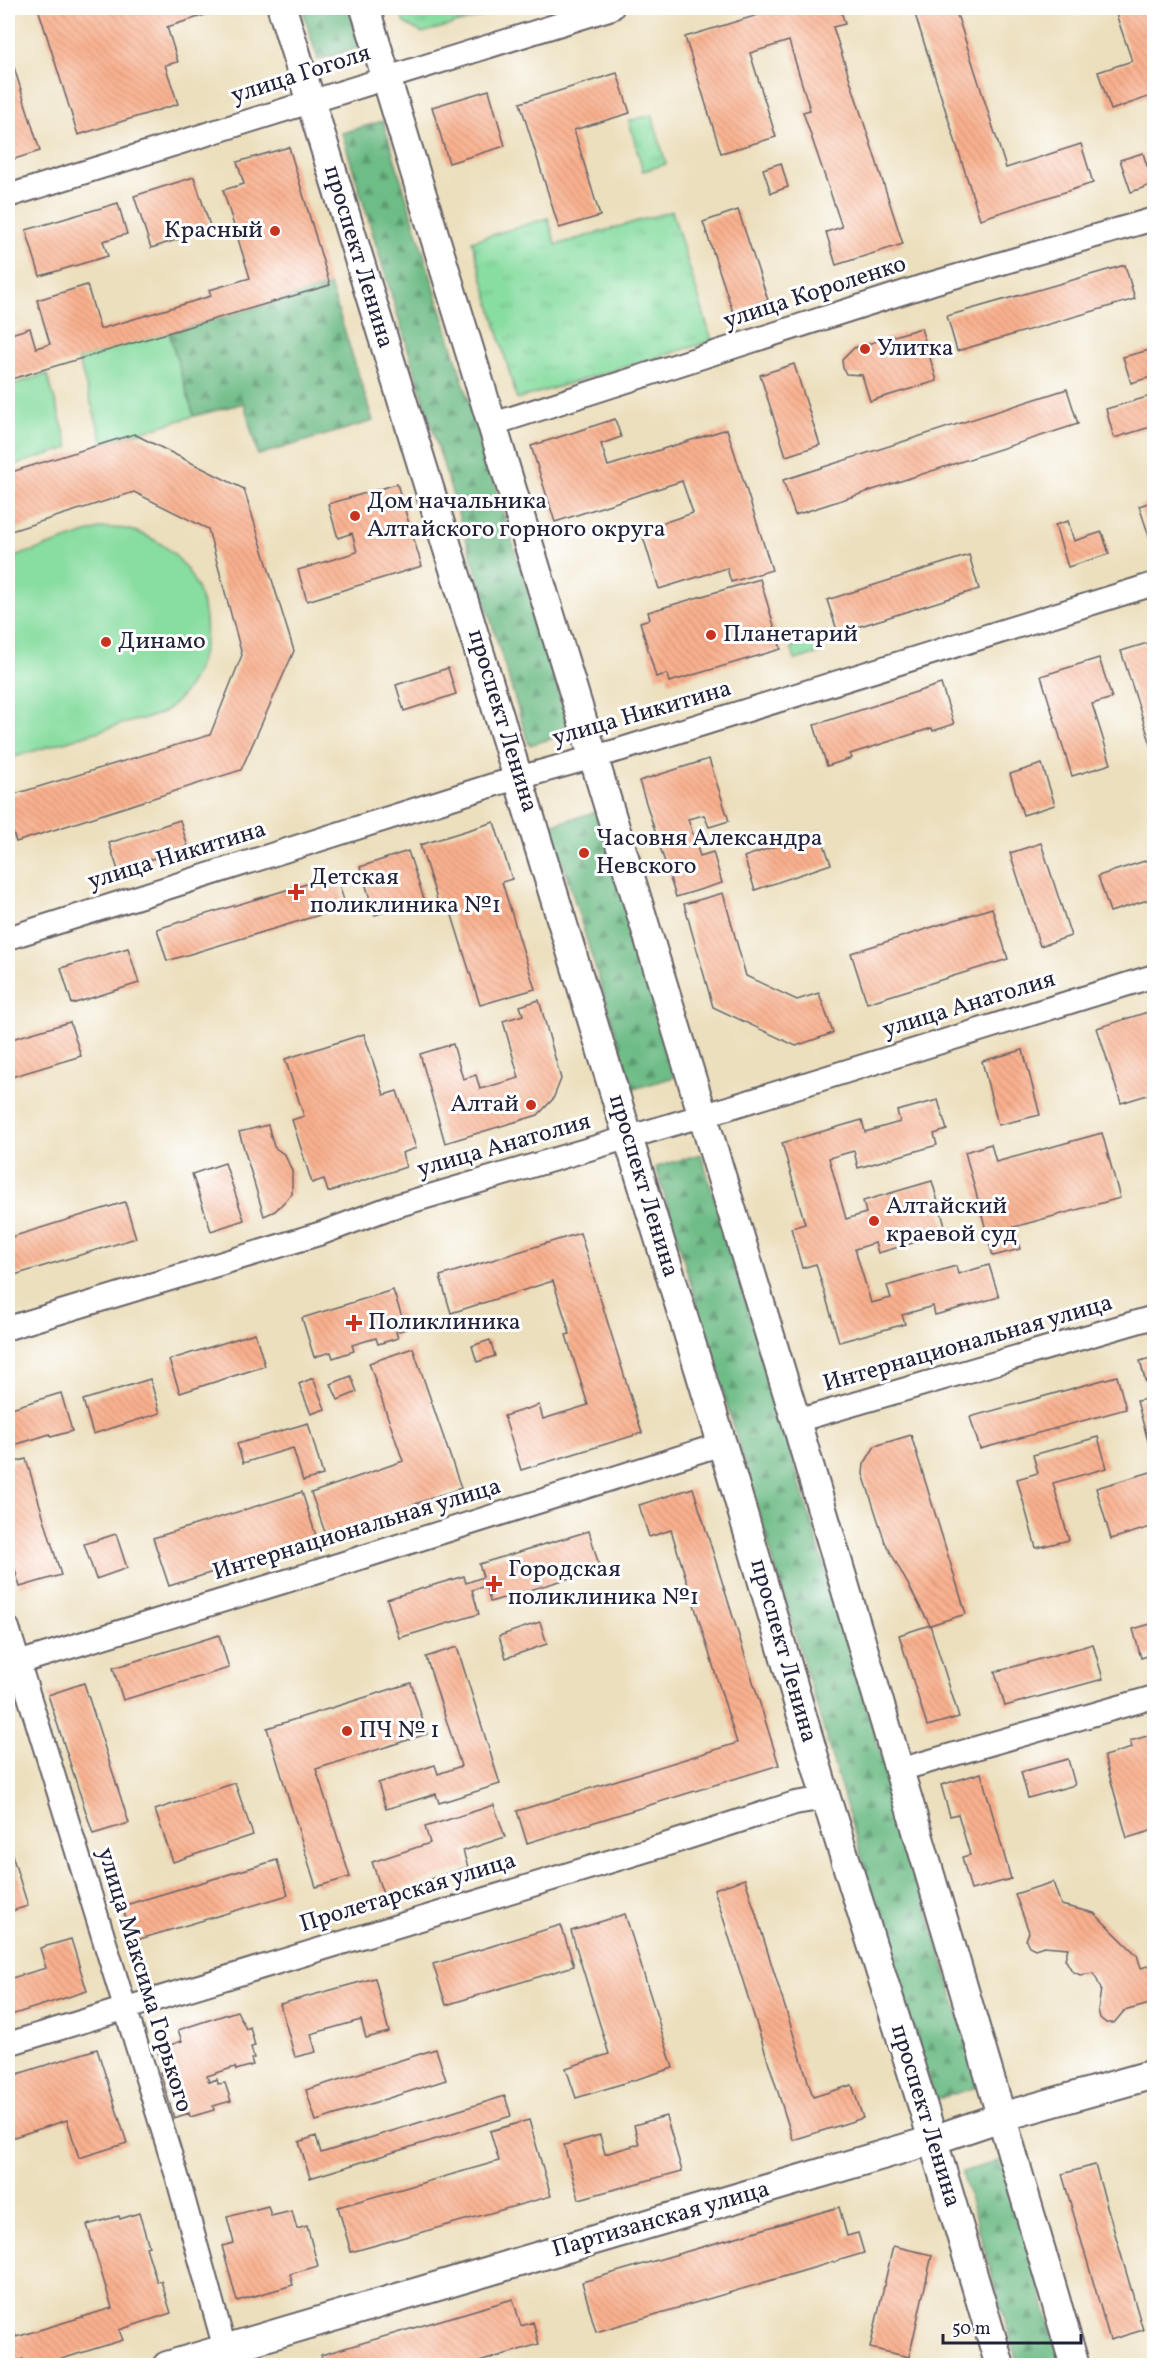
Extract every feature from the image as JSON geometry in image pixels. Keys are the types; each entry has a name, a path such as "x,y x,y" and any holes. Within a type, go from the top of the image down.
{"main road":[{"name":"проспект Ленина","path":"282,8 722,1444 826,1798 933,2140 1000,2366"},
{"path":"365,8 796,1421 1075,2366"},
{"name":"Партизанская улица","path":"167,2366 933,2140 1001,2117 1155,2074"}],"street":[{"name":"улица Гоголя","path":"8,196 386,76 612,8"},
{"name":"улица Короленко","path":"493,424 933,283 1155,219"},
{"name":"улица Никитина","path":"8,938 518,778 593,758 1155,584"},
{"name":"улица Анатолия","path":"8,1328 300,1239 388,1208 702,1116 1155,975"},
{"name":"Интернациональная улица","path":"796,1421 1155,1317"},
{"name":"Интернациональная улица","path":"13,1664 293,1580 722,1444"},
{"name":"улица Максима Горького","path":"8,1628 13,1664 177,2176 225,2349"},
{"path":"899,1770 1155,1697"},
{"name":"Пролетарская улица","path":"8,2044 795,1803 826,1798"}],"green space":[{"path":"302,8 349,8 361,47 318,60"},
{"path":"399,8 484,8 481,17 422,33 404,23"},
{"path":"652,115 666,164 643,171 629,121"},
{"path":"383,121 571,733 529,745 342,133"},
{"path":"672,211 712,341 517,399 472,241 548,218 556,245"},
{"path":"330,285 373,421 258,455 244,403 194,416 169,333"},
{"path":"169,332 194,416 103,443 78,359"},
{"path":"47,374 69,448 8,467 8,386"},
{"name":"Динамо","path":"102,528 125,529 165,546 192,578 200,596 205,617 205,638 198,667 183,694 165,711 8,759 8,559"},
{"path":"817,639 822,652 795,660 791,647"},
{"path":"599,811 681,1075 633,1089 551,825"},
{"path":"701,1154 980,2086 934,2100 656,1167"},
{"path":"1003,2160 1062,2365 1018,2365 962,2172"}],"building":[{"path":"38,8 227,8 167,27 178,62 165,65 178,104 78,135"},
{"path":"781,8 840,8 845,24 833,27 903,244 836,265 826,232 842,227 803,112 810,110 789,41 750,53 776,137 721,153 685,37"},
{"path":"913,8 955,8 1006,168 1081,144 1093,183 980,219"},
{"path":"1114,8 1154,8 1154,95 1111,110 1098,72 1132,61"},
{"path":"8,48 40,151 8,161"},
{"path":"617,73 630,113 574,130 600,216 559,228 520,103"},
{"path":"489,90 505,146 449,163 432,107"},
{"path":"289,147 330,285 8,380 8,335 30,328 36,348 50,344 37,300 87,285 100,329 211,296 209,290 250,278 223,190 244,184 237,162"},
{"path":"1143,153 1147,166 1154,164 1154,184 1131,192 1120,160"},
{"path":"781,163 788,187 771,193 763,169"},
{"path":"194,177 211,229 151,248 134,196"},
{"path":"118,203 127,234 103,241 108,256 40,276 26,230"},
{"path":"738,210 768,300 733,312 703,222"},
{"path":"1125,265 1135,299 957,351 947,316"},
{"path":"921,328 937,381 870,401 862,375 846,374 842,360 854,348"},
{"path":"1153,349 1154,376 1131,383 1123,357"},
{"path":"794,364 820,445 786,456 760,375"},
{"path":"1067,389 1078,424 795,515 783,480"},
{"path":"1154,395 1154,426 1114,438 1106,409"},
{"path":"615,419 621,437 601,444 608,466 727,429 772,570 731,582 727,568 659,589 641,530 693,513 682,481 555,522 531,446"},
{"path":"134,434 244,489 294,651 241,770 16,842 8,817 8,796 210,735 242,655 208,529 134,492 8,532 8,473"},
{"path":"397,484 422,566 307,601 298,570 357,552 352,533 338,538 328,504"},
{"path":"1154,501 1154,544 1152,545 1139,506"},
{"path":"1068,521 1074,541 1102,532 1109,554 1068,567 1055,525"},
{"path":"969,555 979,589 838,633 827,600"},
{"name":"Планетарий","path":"760,579 781,649 669,682 667,674 656,677 640,622 650,619 648,612"},
{"path":"1154,641 1154,754 1121,651"},
{"path":"1099,658 1112,698 1092,704 1111,764 1072,776 1041,676"},
{"path":"448,668 456,694 404,711 396,685"},
{"path":"941,684 954,724 933,731 932,728 850,754 852,758 827,766 814,725"},
{"path":"709,759 729,821 709,827 704,815 688,819 700,856 713,852 722,883 676,897 639,781"},
{"path":"1042,764 1055,805 1023,815 1010,774"},
{"path":"180,820 188,847 118,870 109,843"},
{"path":"494,822 512,879 502,882 535,989 480,1005 450,909 441,912 420,845"},
{"path":"819,831 831,864 755,890 744,857"},
{"path":"1041,843 1071,936 1040,946 1010,853"},
{"path":"408,851 424,899 375,915 360,867"},
{"path":"1154,858 1154,898 1110,912 1098,876"},
{"path":"336,875 346,907 167,961 157,929"},
{"path":"723,893 746,976 797,1000 819,993 833,1033 796,1046 713,1007 684,904"},
{"path":"992,908 1008,959 867,1003 851,953"},
{"path":"128,948 139,983 72,1004 61,968"},
{"path":"539,1000 561,1079 553,1099 538,1115 445,1143 420,1054 453,1044 463,1079 476,1075 480,1089 519,1078 503,1021 523,1015 520,1006"},
{"path":"1154,1010 1154,1093 1121,1103 1097,1028"},
{"path":"70,1022 81,1056 8,1078 8,1040"},
{"path":"364,1034 384,1095 397,1091 416,1148 402,1153 406,1167 328,1192 324,1179 312,1183 292,1120 304,1116 285,1059"},
{"path":"1023,1050 1040,1115 998,1125 982,1061"},
{"name":"Алтайский краевой суд","path":"938,1100 947,1130 934,1134 937,1145 858,1168 854,1151 829,1158 846,1219 866,1213 863,1201 932,1181 947,1233 878,1253 875,1243 855,1249 871,1303 891,1298 887,1286 956,1266 958,1274 989,1265 999,1297 935,1315 933,1306 902,1315 905,1324 839,1342 816,1264 802,1268 791,1228 805,1224 782,1143 862,1120 865,1132 900,1122 897,1111"},
{"path":"268,1125 274,1147 285,1155 292,1171 292,1194 275,1211 264,1216 239,1132"},
{"path":"1102,1133 1120,1198 1014,1227 1020,1249 993,1256 965,1152 991,1144 996,1162"},
{"path":"225,1163 244,1220 211,1231 192,1174"},
{"path":"125,1202 136,1238 8,1277 8,1238"},
{"path":"580,1233 642,1433 521,1470 504,1416 539,1405 543,1419 588,1405 566,1335 570,1334 553,1281 451,1313 440,1276"},
{"name":"Поликлиника","path":"393,1290 406,1329 396,1332 398,1338 378,1344 376,1338 352,1345 354,1351 333,1358 331,1352 314,1357 302,1318"},
{"path":"255,1333 265,1366 180,1393 169,1360"},
{"path":"490,1340 495,1356 477,1362 472,1346"},
{"path":"413,1348 461,1488 326,1535 311,1493 403,1461 369,1363"},
{"path":"1154,1357 1154,1463 1137,1401 1150,1398 1140,1361"},
{"path":"351,1376 357,1392 338,1400 331,1384"},
{"path":"1117,1376 1126,1409 980,1449 970,1417"},
{"path":"313,1378 325,1409 311,1414 299,1384"},
{"path":"150,1379 160,1413 93,1434 83,1400"},
{"path":"61,1393 72,1431 51,1437 50,1434 8,1447 8,1409"},
{"path":"308,1423 323,1475 303,1481 293,1448 243,1463 237,1444"},
{"path":"911,1435 966,1614 930,1625 885,1542 863,1474 864,1464 875,1446"},
{"path":"1098,1437 1107,1468 1053,1483 1069,1540 1036,1548 1017,1479 1038,1473 1033,1455"},
{"path":"26,1459 61,1575 20,1587 8,1545 8,1464"},
{"path":"1154,1471 1154,1526 1111,1539 1096,1488"},
{"path":"693,1488 779,1765 527,1843 517,1811 737,1743 671,1530 649,1537 639,1505"},
{"path":"302,1492 317,1539 169,1586 153,1538"},
{"name":"Городская поликлиника №1","path":"589,1531 600,1569 490,1602 486,1586 472,1590 479,1614 399,1638 387,1599 464,1576 466,1583 483,1577 479,1564"},
{"path":"116,1534 127,1568 96,1579 84,1544"},
{"path":"540,1622 547,1644 506,1658 499,1636"},
{"path":"1154,1623 1154,1654 1141,1658 1133,1629"},
{"path":"930,1625 959,1717 927,1726 899,1635"},
{"path":"219,1635 229,1668 123,1700 113,1668"},
{"path":"1093,1644 1103,1679 1005,1706 995,1672"},
{"path":"457,1647 500,1784 439,1803 436,1794 386,1809 378,1783 435,1765 438,1774 461,1766 426,1657"},
{"path":"84,1683 129,1823 93,1834 48,1695"},
{"name":"ПЧ № 1","path":"411,1683 427,1734 316,1769 350,1877 316,1887 267,1728"},
{"path":"1154,1734 1154,1830 1127,1838 1104,1756 1132,1748 1130,1741"},
{"path":"1068,1759 1075,1785 1028,1798 1021,1772"},
{"path":"981,1773 1011,1879 971,1890 962,1857 970,1855 958,1814 950,1816 941,1785"},
{"path":"235,1783 253,1835 173,1862 155,1810"},
{"path":"494,1805 505,1837 463,1851 468,1867 383,1894 372,1862 430,1843 425,1827"},
{"path":"8,1842 28,1906 8,1912"},
{"path":"277,1860 288,1895 133,1941 122,1906"},
{"path":"745,1879 813,2097 852,2085 863,2118 793,2140 714,1889"},
{"path":"1053,1882 1061,1905 1094,1913 1137,1955 1141,1968 1154,1964 1154,2003 1124,2011 1114,2023 1106,2023 1100,2018 1098,2010 1101,1989 1094,1973 1080,1975 1072,1971 1065,1959 1068,1948 1044,1946 1035,1949 1029,1946 1026,1940 1029,1932 1015,1894"},
{"path":"625,1914 673,2068 576,2098 566,2068 609,2054 571,1931"},
{"path":"561,1925 574,1966 446,2005 433,1964"},
{"path":"71,1939 87,1991 8,2016 8,1979 46,1968 40,1948"},
{"path":"375,1978 389,2032 366,2038 361,2020 311,2034 316,2052 295,2057 280,2004"},
{"path":"237,2011 246,2029 250,2027 255,2046 251,2047 253,2065 236,2070 235,2067 207,2076 209,2082 217,2079 218,2084 225,2083 231,2101 213,2106 214,2110 190,2117 189,2113 174,2118 160,2072 164,2071 157,2049 182,2041 178,2030"},
{"path":"97,2049 127,2143 79,2158 67,2120 8,2139 8,2077"},
{"path":"436,2049 446,2080 316,2121 306,2090"},
{"path":"505,2096 511,2116 310,2178 299,2142 316,2136 321,2153"},
{"path":"666,2116 682,2171 579,2199 564,2145 600,2135 605,2154 639,2144 634,2125"},
{"path":"529,2120 551,2196 351,2252 338,2207 499,2161 490,2131"},
{"path":"1095,2165 1143,2330 1110,2340 1062,2174"},
{"path":"268,2206 271,2216 292,2211 297,2229 307,2226 318,2266 290,2274 293,2285 237,2301 222,2246 234,2243 227,2217"},
{"path":"839,2207 847,2236 858,2233 864,2253 596,2332 582,2282"},
{"path":"139,2213 149,2246 146,2247 157,2282 161,2281 171,2313 119,2330 123,2340 39,2366 25,2366 23,2359 8,2364 8,2310 16,2337 112,2308 87,2225"},
{"path":"893,2246 932,2255 909,2357 870,2348"},
{"path":"513,2299 521,2326 533,2322 539,2344 466,2366 324,2366 321,2355"}],"place":[{"name":"Красный","path":"275,231"},
{"name":"Улитка","path":"865,349"},
{"name":"Дом начальника Алтайского горного округа","path":"355,516"},
{"name":"Планетарий","path":"711,635"},
{"name":"Динамо","path":"106,642"},
{"name":"Часовня Александра Невского","path":"584,853"},
{"name":"Детская поликлиника №1","path":"296,892"},
{"name":"Алтай","path":"531,1105"},
{"name":"Алтайский краевой суд","path":"874,1221"},
{"name":"Поликлиника","path":"354,1323"},
{"name":"Городская поликлиника №1","path":"494,1584"},
{"name":"ПЧ № 1","path":"347,1731"}]}
